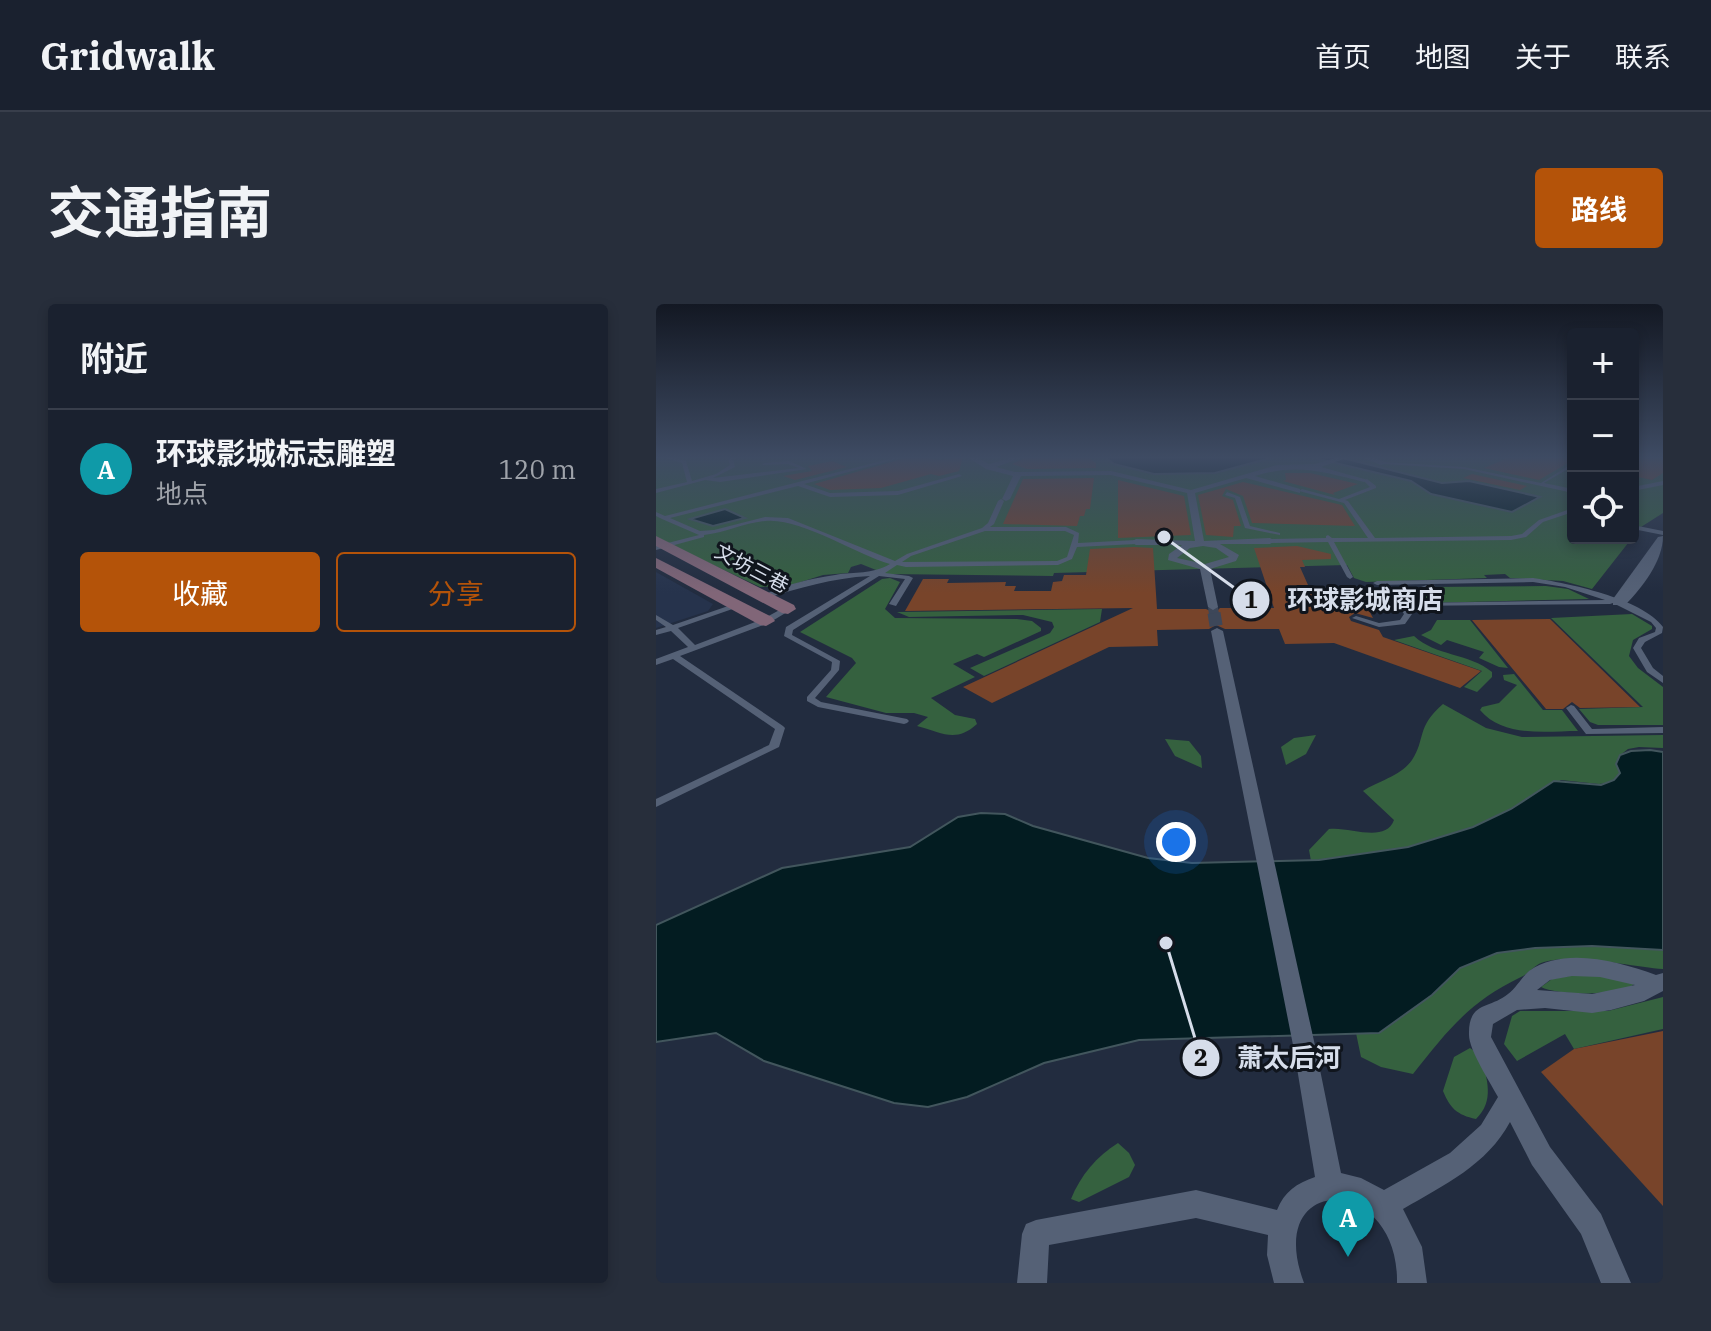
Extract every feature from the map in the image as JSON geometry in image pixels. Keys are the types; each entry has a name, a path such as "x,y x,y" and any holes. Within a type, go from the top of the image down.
{"main road":[{"name":"文坊三巷","path":"659,544 788,609"},
{"name":"文坊三巷","path":"656,562 766,621"}],"street":[{"path":"1193,502 1200,542"},
{"path":"1136,542 1277,539"},
{"path":"1619,602 1663,540"},
{"path":"1200,542 1222,547 1234,555 1233,559 1224,563 1205,567 1173,560 1175,552 1200,542"},
{"path":"1205,567 1213,607"},
{"path":"1217,631 1305,1050 1330,1187"},
{"path":"1616,1283 1591,1224 1541,1156 1480,1038 1482,1019 1498,1006 1517,998 1543,973 1567,969 1620,971 1659,982"},
{"path":"1517,998 1608,1002 1636,995 1659,982"},
{"path":"1382,1206 1459,1162 1490,1134 1511,1097"},
{"path":"1289,1283 1280,1248 1283,1225 1293,1207 1307,1194 1330,1187 1364,1194 1382,1206 1398,1225 1409,1246 1414,1270 1412,1283"},
{"path":"1032,1283 1036,1234 1196,1204 1283,1225"}],"lane":[{"path":"660,516 726,502"},
{"path":"904,721 818,704 810,699 835,670 836,661 788,636 789,629 909,555 984,529 991,524 1002,502"},
{"path":"1239,502 1247,527 1277,539 1370,536 1511,538 1524,536 1541,521 1567,513"},
{"path":"1345,502 1370,536"},
{"path":"660,516 690,531 714,532"},
{"path":"659,544 778,518 897,563 1058,563 1070,558 1077,534 1066,529 984,529"},
{"path":"1639,528 1663,533"},
{"path":"1328,537 1350,577"},
{"path":"1074,545 1136,542"},
{"path":"899,576 915,565"},
{"path":"764,597 819,578 875,574 909,578 893,604"},
{"path":"1412,593 1427,586 1540,585 1543,582"},
{"path":"1377,583 1543,582 1566,585 1619,602 1654,620 1660,628 1658,633 1642,640 1637,648 1650,670 1663,680"},
{"path":"1349,601 1369,595 1401,604 1619,602"},
{"path":"1408,614 1618,609 1619,602"},
{"path":"1401,604 1408,614"},
{"path":"656,633 737,606"},
{"path":"656,662 766,621 788,609"},
{"path":"1356,618 1388,625 1402,622 1408,614"},
{"path":"656,617 694,648"},
{"path":"656,803 774,747 780,728 673,655"},
{"path":"1571,708 1589,732 1663,730"}],"shaded area":[{"path":"1466,502 1531,502 1512,512"},
{"path":"725,509 745,518 713,526 690,519"},
{"path":"656,572 713,604 708,611 656,628"},
{"path":"1650,750 1663,752 1663,950 1592,946 1497,953 1460,968 1432,995 1379,1033 1139,1040 1044,1063 967,1097 928,1107 894,1103 764,1061 716,1033 656,1042 656,925 782,868 910,847 958,817 981,813 1005,814 1033,826 1148,858 1192,863 1319,860 1408,847 1473,827 1511,809 1554,781 1601,785 1614,780 1620,773 1616,764 1620,755"}],"green space":[{"path":"656,502 1567,502 1567,544 1627,544 1592,589 1563,581 1510,578 1505,574 1484,575 1487,578 1366,582 1354,578 1347,565 1054,573 1053,576 886,574 861,564 851,567 848,573 823,575 788,586 760,587 656,538"},
{"path":"1639,502 1663,502 1663,513 1641,527"},
{"path":"882,579 900,582 885,609 895,618 1017,619 1032,621 1041,628 1041,631 984,657 977,654 953,664 975,677 931,698 955,715 975,719 977,724 969,730 949,735 917,726 928,717 914,713 886,713 826,697 856,663 852,658 800,632"},
{"path":"1546,586 1568,589 1589,599 1426,603 1417,595 1417,591 1427,587"},
{"path":"1102,609 1100,622 984,676 970,668 1050,633 1054,627 1052,622 1023,615 909,617 897,612"},
{"path":"1632,614 1652,626 1652,629 1633,640 1629,656 1638,668 1663,687 1663,725 1598,725 1590,722 1579,709 1643,707 1551,618"},
{"path":"1437,620 1470,620 1508,668 1479,658 1484,652 1447,640 1441,645 1421,635 1431,630"},
{"path":"1414,636 1422,643 1483,666 1492,672 1492,677 1477,692 1464,687 1482,671 1394,640"},
{"path":"1514,674 1543,710 1562,710 1578,731 1526,731 1490,719 1480,710 1499,703 1517,685 1504,680 1503,675"},
{"path":"1443,704 1486,728 1522,737 1663,735 1663,748 1628,749 1619,756 1622,776 1616,782 1599,784 1561,780 1492,823 1401,850 1311,861 1309,850 1329,829 1375,833 1389,827 1394,820 1363,791 1407,766 1416,753 1425,726"},
{"path":"1316,735 1306,754 1286,765 1281,747 1294,738"},
{"path":"1165,739 1189,741 1201,756 1202,768 1175,756"},
{"path":"1592,946 1663,950 1663,969 1568,959 1541,963 1473,1007 1413,1074 1381,1067 1361,1057 1356,1033 1379,1033 1432,995 1460,968 1497,953"},
{"path":"1608,976 1634,984 1616,991 1589,993 1561,992 1541,987 1552,979"},
{"path":"1663,997 1663,1029 1574,1049 1565,1034 1517,1061 1504,1044 1512,1016 1520,1011 1608,1011"},
{"path":"1470,1048 1481,1056 1488,1089 1486,1105 1476,1119 1455,1110 1443,1091 1454,1057"},
{"path":"1118,1143 1129,1153 1135,1165 1129,1177 1079,1202 1071,1199 1090,1167"}],"building":[{"path":"1013,502 1091,502 1090,509 1080,516 1077,526 1003,524"},
{"path":"1118,502 1185,502 1191,535 1118,538"},
{"path":"1199,502 1234,502 1241,526 1234,526 1233,537 1206,535"},
{"path":"1245,502 1328,502 1342,505 1355,526 1252,523"},
{"path":"1297,546 1331,554 1331,559 1302,560 1305,567 1300,567 1316,603 1350,606 1365,603 1373,618 1355,613 1349,617 1351,621 1379,630 1383,637 1481,671 1460,688 1334,643 1285,644 1279,629 1225,629 1216,625 1209,629 1157,630 1158,646 1109,647 992,703 963,687 1133,608 905,611 923,579 949,579 947,583 1006,582 1005,586 1016,586 1014,591 1051,591 1053,582 1062,581 1064,575 1086,575 1090,549 1134,547 1153,548 1157,609 1206,609 1215,613 1220,608 1274,608 1254,548"},
{"path":"1550,619 1640,707 1580,708 1572,702 1563,709 1546,709 1472,620"},
{"path":"1663,1031 1663,1206 1541,1072 1574,1049"}],"tunnel":[{"path":"1213,607 1214,615"},
{"path":"1214,613 1217,631"}],"place":[{"name":"环球影城商店","path":"1164,537"},
{"name":"萧太后河","path":"1166,943"},
{"name":"环球影城标志雕塑","path":"1348,1257"}]}
